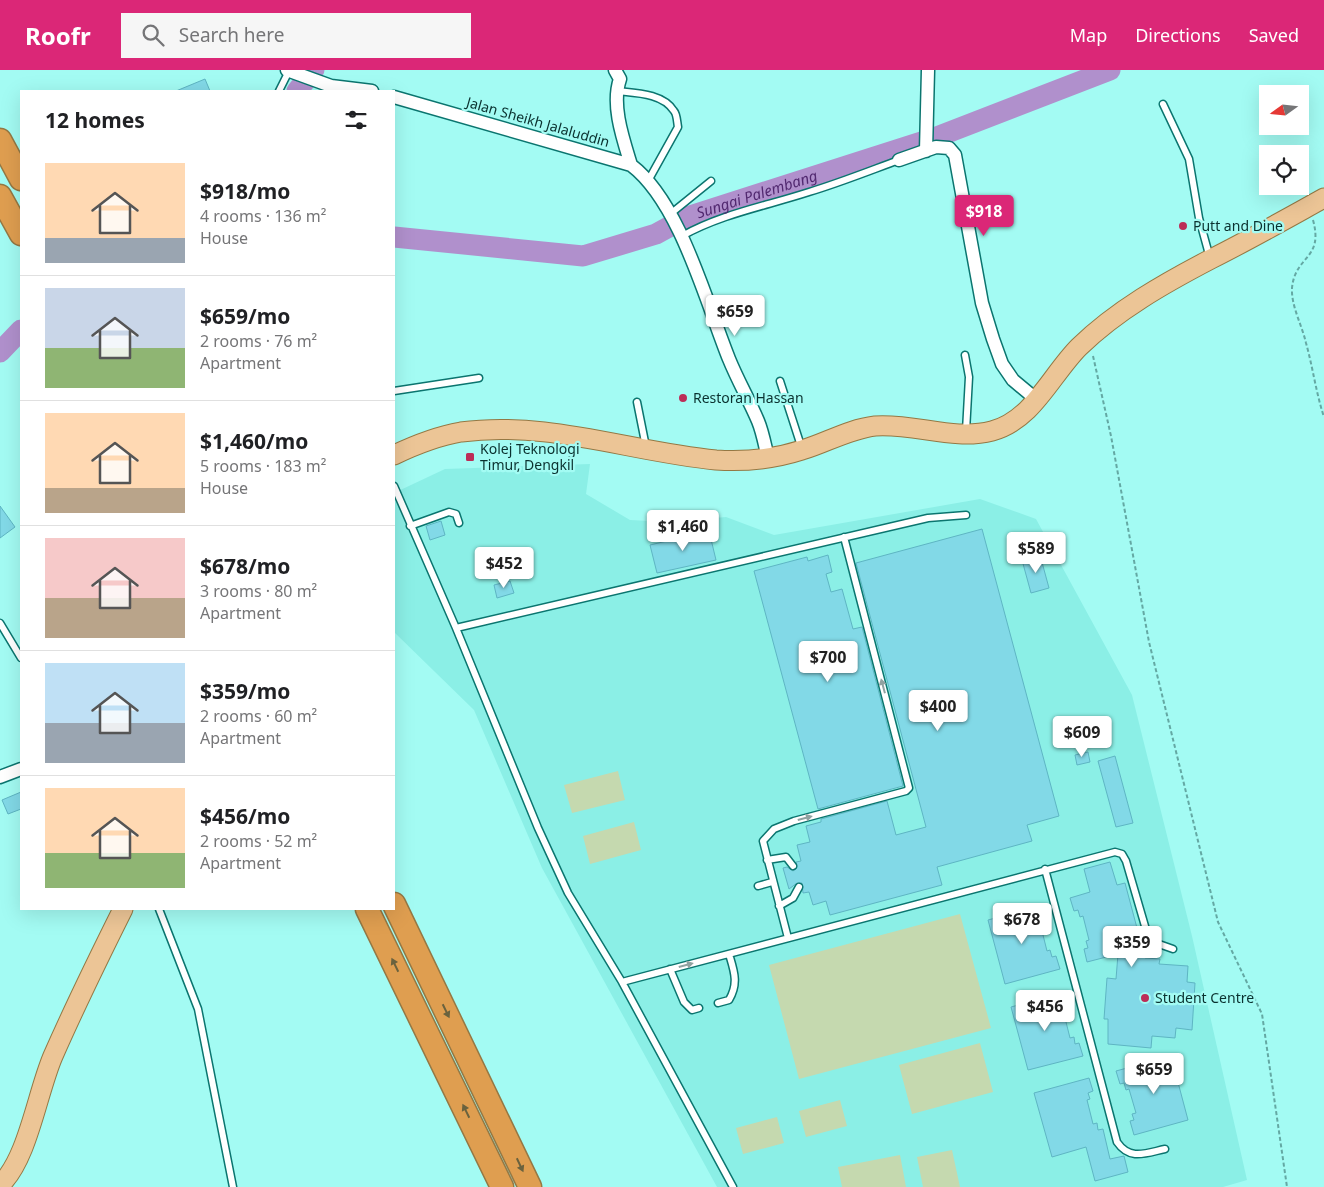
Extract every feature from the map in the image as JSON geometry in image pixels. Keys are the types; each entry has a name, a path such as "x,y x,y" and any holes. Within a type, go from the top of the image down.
{"highway":[{"path":"0,140 20,177"},
{"path":"0,196 20,232"},
{"path":"395,906 530,1187"},
{"path":"367,910 502,1187"}],"main road":[{"path":"395,454 429,440 461,432 490,430 562,435 646,448 682,456 744,461 768,458 802,450 854,431 874,426 911,426 966,435 996,430 1014,420 1037,400 1079,348 1118,314 1190,270 1316,202"},
{"path":"0,1185 5,1180 23,1146 52,1058 123,910"}],"street":[{"path":"615,70 620,79 616,91 623,140 631,165"},
{"path":"926,149 928,70"},
{"path":"290,72 331,86 364,90"},
{"name":"Jalan Sheikh Jalaluddin","path":"395,97 631,165 648,181 675,224"},
{"path":"900,160 926,149 936,147 949,148 955,155 982,303 993,339 1002,364 1013,380 1037,400"},
{"path":"675,224 731,365 759,423 768,458"},
{"path":"0,777 20,769"}],"lane":[{"path":"280,90 290,72"},
{"path":"616,91 639,93 660,99 674,111 678,127 648,181"},
{"path":"1163,104 1189,159 1199,218 1210,260"},
{"path":"711,181 675,224 697,228 734,214 809,192 900,160"},
{"path":"965,355 969,377 966,435"},
{"path":"395,391 479,378"},
{"path":"780,381 802,450"},
{"path":"637,402 646,448"},
{"path":"395,488 456,628 538,828 568,893 622,982 733,1187"},
{"path":"410,526 449,512 456,514 459,523"},
{"path":"456,628 928,518 966,515"},
{"path":"788,938 772,882 764,841 774,829 794,821 906,791 910,784 844,537"},
{"path":"0,623 20,656"},
{"path":"622,982 1107,853 1122,854 1126,861 1147,933 1156,944 1172,949"},
{"path":"767,860 786,857 791,863"},
{"path":"1045,869 1117,1142 1130,1155 1165,1149"},
{"path":"758,886 772,882"},
{"path":"779,906 794,898 799,887"},
{"path":"160,910 198,1009 233,1187"},
{"path":"718,1003 729,1000 735,990 736,977 729,954"},
{"path":"670,969 684,1002 696,1009"}],"path":[{"path":"1316,202 1317,241 1311,255 1296,270 1292,298 1307,344 1316,390 1324,417"},
{"path":"1090,339 1111,436 1149,642 1218,922 1262,1014 1287,1187"}],"shaded area":[{"path":"590,464 586,494 630,520 670,522 726,517 774,535 980,499 1036,519 1132,695 1192,936 1247,1180 1223,1187 717,1187 542,868 474,710 395,633 395,493 445,469"},
{"path":"618,771 625,800 572,813 564,785"},
{"path":"634,822 641,850 590,864 583,836"},
{"path":"960,914 991,1028 799,1079 769,965"},
{"path":"980,1043 993,1092 912,1114 899,1065"},
{"path":"840,1100 847,1126 806,1137 799,1111"},
{"path":"777,1117 784,1143 743,1154 736,1128"},
{"path":"952,1150 960,1187 923,1187 917,1157"},
{"path":"900,1155 906,1187 842,1187 838,1167"}],"building":[{"path":"205,79 210,90 178,90"},
{"path":"0,506 15,527 0,538"},
{"path":"441,521 445,535 430,540 426,526"},
{"path":"982,529 1059,816 1027,825 1032,841 937,867 942,885 830,915 826,901 813,905 809,892 803,893 802,883 797,883 789,889 783,868 787,867 793,871 797,868 796,862 801,861 797,845 810,842 806,826 821,822 821,819 887,801 896,835 926,827 856,563"},
{"path":"709,531 716,560 657,573 650,545"},
{"path":"828,555 832,572 826,574 831,592 842,589 853,629 862,627 903,786 818,809 754,571 807,557 808,561"},
{"path":"1040,555 1049,588 1031,593 1022,560"},
{"path":"510,581 514,593 497,598 494,585"},
{"path":"1088,752 1090,762 1077,765 1075,755"},
{"path":"1115,756 1133,823 1116,827 1098,761"},
{"path":"20,792 20,809 8,814 2,800"},
{"path":"1110,862 1117,885 1125,883 1145,958 1160,959 1159,964 1188,966 1187,982 1195,983 1192,1030 1176,1028 1175,1038 1152,1036 1151,1048 1108,1044 1108,1019 1104,1019 1107,978 1116,979 1118,954 1087,962 1084,949 1088,948 1086,941 1089,940 1083,916 1080,917 1078,910 1074,911 1070,898 1090,892 1084,869"},
{"path":"1043,905 1046,919 1042,920 1044,926 1041,927 1047,951 1050,950 1052,957 1056,956 1060,969 1005,984 988,920"},
{"path":"1066,992 1070,1005 1065,1006 1067,1013 1064,1014 1070,1038 1074,1037 1075,1044 1079,1043 1083,1056 1028,1070 1011,1007"},
{"path":"1171,1056 1188,1120 1134,1135 1130,1121 1134,1120 1132,1114 1136,1113 1129,1089 1126,1090 1124,1083 1120,1084 1116,1071"},
{"path":"1089,1078 1093,1091 1088,1093 1090,1099 1087,1100 1093,1124 1097,1123 1098,1130 1103,1129 1110,1159 1124,1156 1128,1172 1095,1181 1086,1147 1052,1157 1034,1093"}],"waterway":[{"path":"298,90 314,70"},
{"name":"Sungai Palembang","path":"395,237 583,256 656,234 687,217 934,138 1110,70"},
{"path":"0,352 20,331"}],"place":[{"name":"Putt and Dine","path":"1183,226"},
{"name":"Restoran Hassan","path":"683,398"},
{"name":"Kolej Teknologi Timur, Dengkil","path":"470,457"},
{"name":"Student Centre","path":"1145,998"}]}
